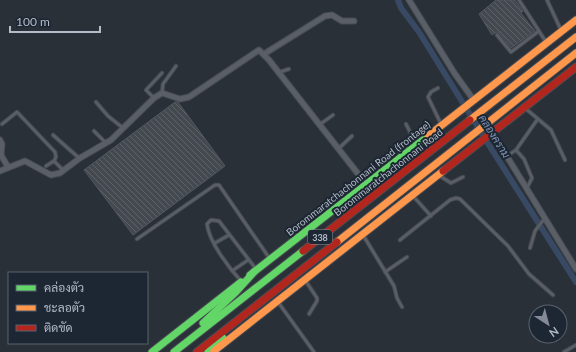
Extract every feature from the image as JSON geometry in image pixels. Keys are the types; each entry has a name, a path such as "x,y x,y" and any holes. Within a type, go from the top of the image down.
{"main road":[{"name":"Borommaratchachonnani Road (frontage)","path":"152,352 576,20"},
{"name":"Borommaratchachonnani Road","path":"174,352 576,37"},
{"name":"338","path":"197,352 576,53"},
{"name":"338","path":"213,352 524,107 576,68"},
{"path":"185,343 255,271"},
{"path":"208,352 260,302"}],"street":[{"path":"409,0 473,100"},
{"path":"264,54 325,16 332,15 345,22 354,21"},
{"path":"0,171 25,161 51,175 64,170 80,158 106,143 154,98 162,93 180,99 189,98 256,51 261,51 366,184"},
{"path":"491,133 507,156 544,219 576,269"},
{"path":"0,140 2,144 1,156 8,167"}],"lane":[{"path":"519,0 546,43"},
{"path":"547,0 561,31"},
{"path":"497,35 511,52 539,31"},
{"path":"162,93 163,84 176,66"},
{"path":"278,73 289,69"},
{"path":"154,98 146,90 162,72"},
{"path":"438,88 431,92 428,97 442,124"},
{"path":"96,102 108,116 123,128"},
{"path":"524,107 537,120 551,130 565,160"},
{"path":"2,124 14,112 17,112 55,152 56,157 46,166"},
{"path":"318,125 333,115"},
{"path":"507,156 516,150 537,120"},
{"path":"406,124 416,144"},
{"path":"94,131 106,143"},
{"path":"53,135 80,158"},
{"path":"338,150 352,136"},
{"path":"516,150 524,160 532,178 526,188"},
{"path":"54,160 64,170"},
{"path":"439,175 451,184 463,177"},
{"path":"137,239 215,185 219,185 270,259"},
{"path":"412,196 431,216"},
{"path":"400,240 450,200 460,199 508,246 537,282 553,295"},
{"path":"530,248 538,226 544,219"},
{"path":"241,282 232,271 208,230 207,224 211,220 219,221 255,271"},
{"path":"215,243 229,235"},
{"path":"362,235 386,272 402,307"},
{"path":"386,272 407,257"},
{"path":"232,271 248,260"},
{"path":"305,280 317,298 317,301 309,314"},
{"path":"277,302 314,352"},
{"path":"564,352 576,345"}],"building":[{"path":"496,0 515,0 523,11 521,13 535,31 511,48 499,33 496,32 492,35 479,14"},
{"path":"175,102 178,102 225,166 133,235 84,170"}],"waterway":[{"name":"คลองคราม","path":"398,0 401,8 419,32 576,282"}],"traffic: fast":[{"path":"250,275 428,136"},
{"path":"174,352 303,251"},
{"path":"203,323 236,292 254,272"},
{"path":"152,352 241,282"},
{"path":"208,352 223,338"}],"traffic: slow":[{"path":"428,136 576,20"},
{"path":"470,120 576,37"},
{"path":"337,242 576,53"},
{"path":"214,351 443,171"}],"traffic: jam":[{"path":"443,171 576,67"},
{"path":"303,251 470,120"},
{"path":"197,352 337,242"}]}
